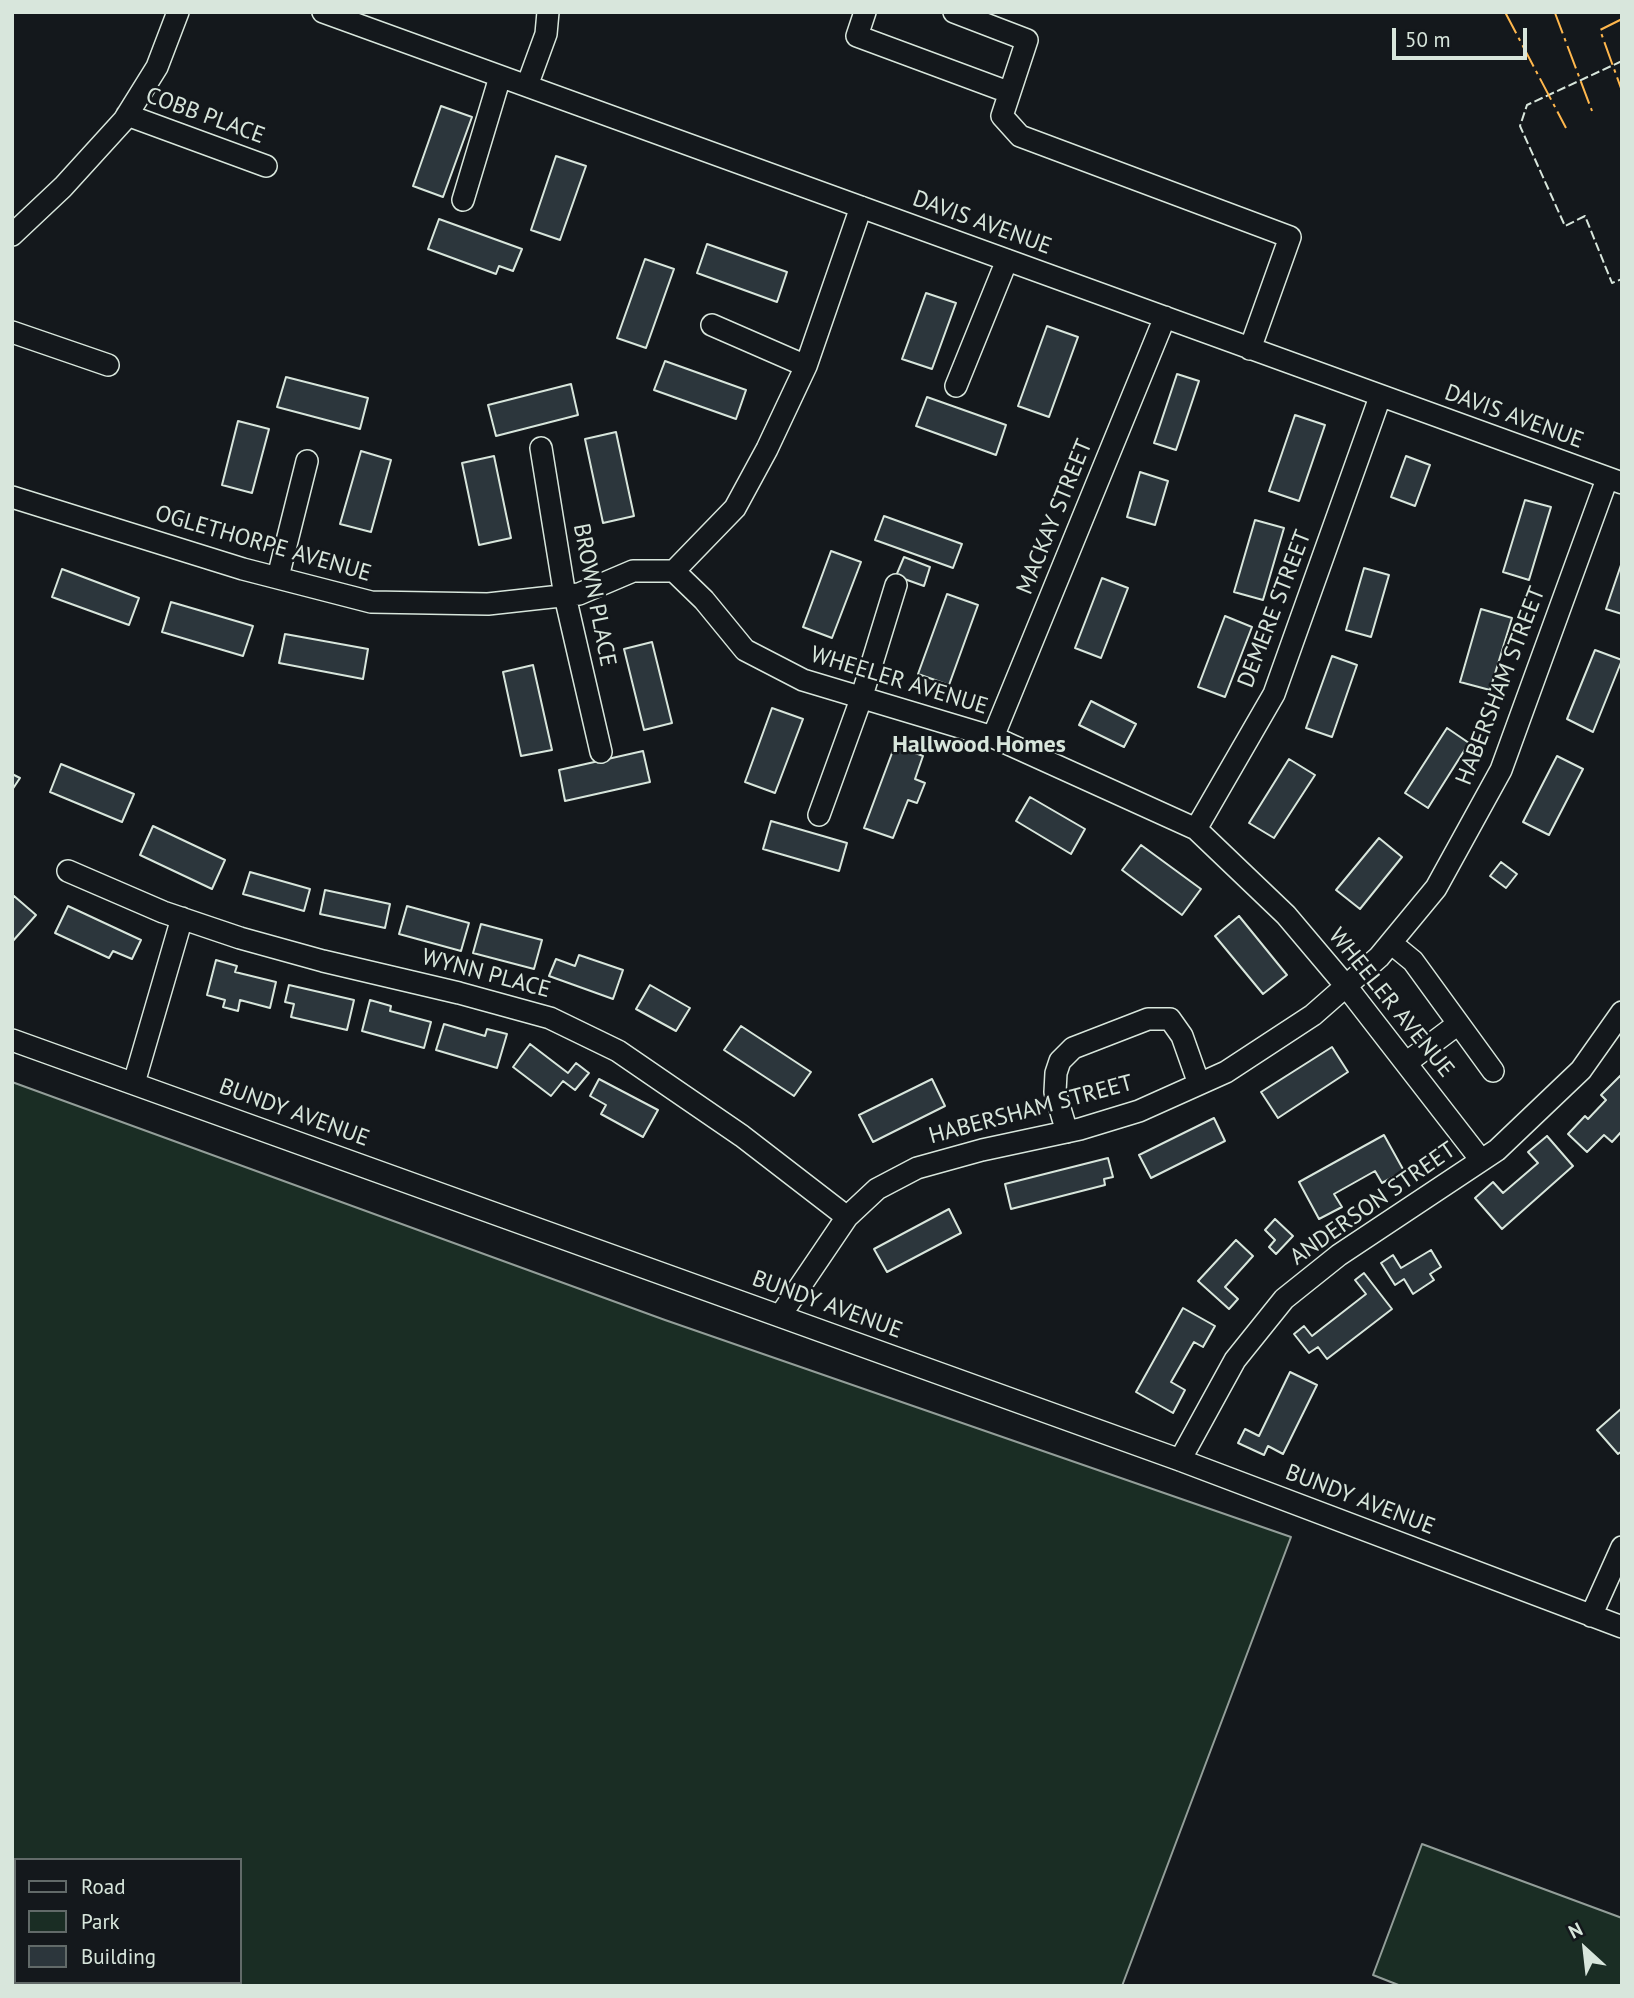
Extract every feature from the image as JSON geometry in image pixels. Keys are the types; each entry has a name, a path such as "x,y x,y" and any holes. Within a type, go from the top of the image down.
{"street":[{"path":"12,235 64,187 127,115 157,66 178,12"},
{"name":"DAVIS AVENUE","path":"323,12 1615,481"},
{"path":"527,86 546,34 548,12"},
{"path":"865,12 856,36 1008,92"},
{"path":"954,12 1027,40 1002,116 1020,136 1290,237 1250,349"},
{"path":"463,200 500,77"},
{"name":"COBB PLACE","path":"127,115 266,166"},
{"path":"674,570 735,508 807,366 861,207"},
{"path":"956,386 1007,260"},
{"name":"MACKAY STREET","path":"993,737 1165,317"},
{"path":"712,325 807,366"},
{"path":"12,332 108,365"},
{"name":"DEMERE STREET","path":"1196,829 1274,694 1380,397"},
{"name":"BROWN PLACE","path":"541,448 565,596 601,752"},
{"path":"278,578 307,461"},
{"name":"HABERSHAM STREET","path":"780,1316 847,1217 877,1189 918,1168 982,1150 1067,1132 1139,1111 1226,1072 1313,1014 1379,957 1436,888 1501,771 1615,481"},
{"name":"OGLETHORPE AVENUE","path":"12,497 243,569 371,602 488,604 565,596 579,594 633,571 674,570"},
{"name":"WHEELER AVENUE","path":"674,570 704,600 746,650 803,680 993,737 1196,829 1286,915 1346,986 1482,1160"},
{"path":"818,815 861,699 896,585"},
{"name":"WYNN PLACE","path":"68,871 182,918 240,938 550,1018 618,1051 742,1136 847,1217"},
{"path":"134,1083 182,918"},
{"path":"1391,943 1413,961 1493,1071"},
{"name":"ANDERSON STREET","path":"1180,1460 1235,1360 1284,1299 1339,1255 1497,1150 1581,1070 1622,1012"},
{"path":"1067,1132 1055,1091 1060,1061 1073,1048 1148,1019 1170,1019 1182,1036 1199,1084"},
{"path":"1406,1063 1458,1024"},
{"name":"BUNDY AVENUE","path":"12,1040 1180,1460 1622,1627"},
{"path":"1591,1615 1622,1546"}],"green space":[{"path":"12,1082 665,1320 1291,1537 1122,1986 12,1986"},
{"path":"1422,1844 1622,1918 1622,1986 1401,1986 1373,1975"}],"water":[{"path":"147,1984 148,1986 61,1986"}],"building":[{"path":"441,106 472,117 443,197 413,186"},
{"path":"556,156 586,166 560,240 531,230"},
{"path":"439,219 522,249 513,271 499,266 496,274 428,249"},
{"path":"707,244 787,272 777,302 697,273"},
{"path":"645,259 674,269 646,348 617,338"},
{"path":"926,293 956,303 932,369 902,359"},
{"path":"1047,326 1078,337 1049,417 1018,406"},
{"path":"665,361 746,390 736,419 654,390"},
{"path":"1177,374 1199,381 1176,450 1154,443"},
{"path":"286,377 368,398 360,429 277,407"},
{"path":"571,384 578,415 496,436 488,405"},
{"path":"927,397 1006,425 996,455 916,426"},
{"path":"1295,415 1325,425 1299,501 1269,491"},
{"path":"238,421 269,429 252,493 222,485"},
{"path":"616,432 634,516 603,523 585,439"},
{"path":"361,451 391,460 371,532 340,524"},
{"path":"494,456 511,538 479,545 462,463"},
{"path":"1406,456 1430,465 1415,506 1391,497"},
{"path":"1140,472 1168,481 1155,525 1127,517"},
{"path":"1525,500 1551,507 1529,580 1503,572"},
{"path":"884,516 962,544 953,568 875,540"},
{"path":"1255,520 1284,528 1263,600 1234,592"},
{"path":"831,551 861,562 832,638 803,627"},
{"path":"904,557 930,567 924,586 896,576"},
{"path":"1622,562 1622,614 1606,609"},
{"path":"1364,568 1389,575 1371,637 1346,630"},
{"path":"62,569 139,598 129,625 52,597"},
{"path":"1102,578 1128,588 1101,658 1075,648"},
{"path":"947,594 978,605 949,685 918,674"},
{"path":"171,602 253,626 243,656 162,632"},
{"path":"1481,609 1512,618 1490,690 1460,682"},
{"path":"1225,616 1252,627 1225,697 1198,687"},
{"path":"285,634 368,649 363,679 279,663"},
{"path":"652,642 672,723 644,730 624,649"},
{"path":"1595,650 1622,660 1593,732 1567,719"},
{"path":"1332,656 1357,665 1332,737 1306,728"},
{"path":"533,665 552,750 521,756 503,672"},
{"path":"1091,701 1136,724 1124,747 1079,725"},
{"path":"772,708 803,719 775,793 745,782"},
{"path":"1447,728 1469,743 1428,808 1405,793"},
{"path":"895,745 923,756 915,779 925,783 917,803 908,800 893,838 864,828"},
{"path":"643,751 650,782 565,801 559,770"},
{"path":"1557,756 1583,769 1549,835 1523,822"},
{"path":"1289,759 1315,775 1274,838 1249,823"},
{"path":"61,764 134,794 122,822 50,792"},
{"path":"12,774 20,778 12,790"},
{"path":"1030,797 1085,829 1071,854 1016,821"},
{"path":"771,821 847,843 839,871 763,849"},
{"path":"153,826 225,860 212,889 140,855"},
{"path":"1379,838 1402,857 1360,909 1336,890"},
{"path":"1141,845 1201,889 1182,915 1122,870"},
{"path":"1501,862 1517,874 1506,888 1490,876"},
{"path":"250,872 310,889 304,911 243,894"},
{"path":"325,890 390,904 385,928 320,914"},
{"path":"14,896 36,915 12,942 12,899"},
{"path":"68,906 141,940 132,959 113,951 109,958 55,933"},
{"path":"407,906 469,923 461,951 399,934"},
{"path":"1239,916 1287,975 1263,994 1215,936"},
{"path":"481,924 542,940 534,969 473,953"},
{"path":"579,955 623,970 613,999 549,976 556,959 575,966"},
{"path":"216,960 237,966 235,972 276,982 270,1008 240,1000 238,1011 223,1007 225,1000 207,995"},
{"path":"289,985 354,1000 347,1030 291,1017 294,1004 285,1002"},
{"path":"650,985 690,1008 676,1031 636,1009"},
{"path":"370,1000 391,1006 390,1011 431,1022 424,1048 362,1031"},
{"path":"444,1024 485,1036 487,1029 507,1034 497,1068 436,1050"},
{"path":"741,1026 811,1072 794,1096 724,1050"},
{"path":"530,1044 568,1073 576,1063 589,1073 575,1090 563,1081 551,1096 513,1067"},
{"path":"1332,1047 1348,1072 1278,1118 1261,1092"},
{"path":"1621,1075 1622,1131 1612,1142 1604,1135 1587,1152 1568,1134 1585,1116 1588,1119 1606,1100 1601,1095"},
{"path":"599,1079 658,1110 643,1137 601,1114 606,1105 590,1096"},
{"path":"932,1079 945,1106 873,1142 859,1115"},
{"path":"1214,1118 1225,1141 1151,1178 1139,1155"},
{"path":"1384,1135 1404,1171 1382,1183 1375,1171 1334,1194 1342,1207 1319,1219 1299,1182"},
{"path":"1547,1136 1573,1166 1502,1229 1475,1198 1493,1182 1503,1193 1538,1163 1528,1152"},
{"path":"1108,1158 1113,1177 1104,1179 1105,1185 1011,1209 1005,1184"},
{"path":"949,1209 961,1233 887,1272 874,1249"},
{"path":"1275,1219 1293,1236 1276,1254 1269,1247 1275,1240 1265,1230"},
{"path":"1236,1240 1253,1256 1225,1287 1238,1299 1229,1309 1198,1281"},
{"path":"1431,1250 1441,1267 1430,1274 1434,1280 1413,1294 1404,1279 1395,1285 1381,1263 1393,1255 1401,1268"},
{"path":"1364,1273 1392,1309 1327,1359 1318,1347 1309,1353 1294,1334 1304,1326 1312,1336 1366,1294 1355,1280"},
{"path":"1183,1308 1215,1326 1203,1347 1194,1342 1171,1382 1185,1390 1173,1413 1136,1392"},
{"path":"1290,1372 1317,1385 1283,1454 1268,1446 1264,1455 1238,1443 1245,1429 1259,1436"},
{"path":"1622,1408 1622,1451 1618,1454 1597,1430"}],"fence":[{"path":"1622,61 1527,105 1520,126 1565,226 1585,216 1612,283 1622,279"}],"power":[{"path":"1505,12 1566,128"},
{"path":"1557,12 1555,13 1592,111"},
{"path":"1622,19 1600,30 1622,91"}],"district":[{"name":"Hallwood Homes","path":"979,745"}]}
